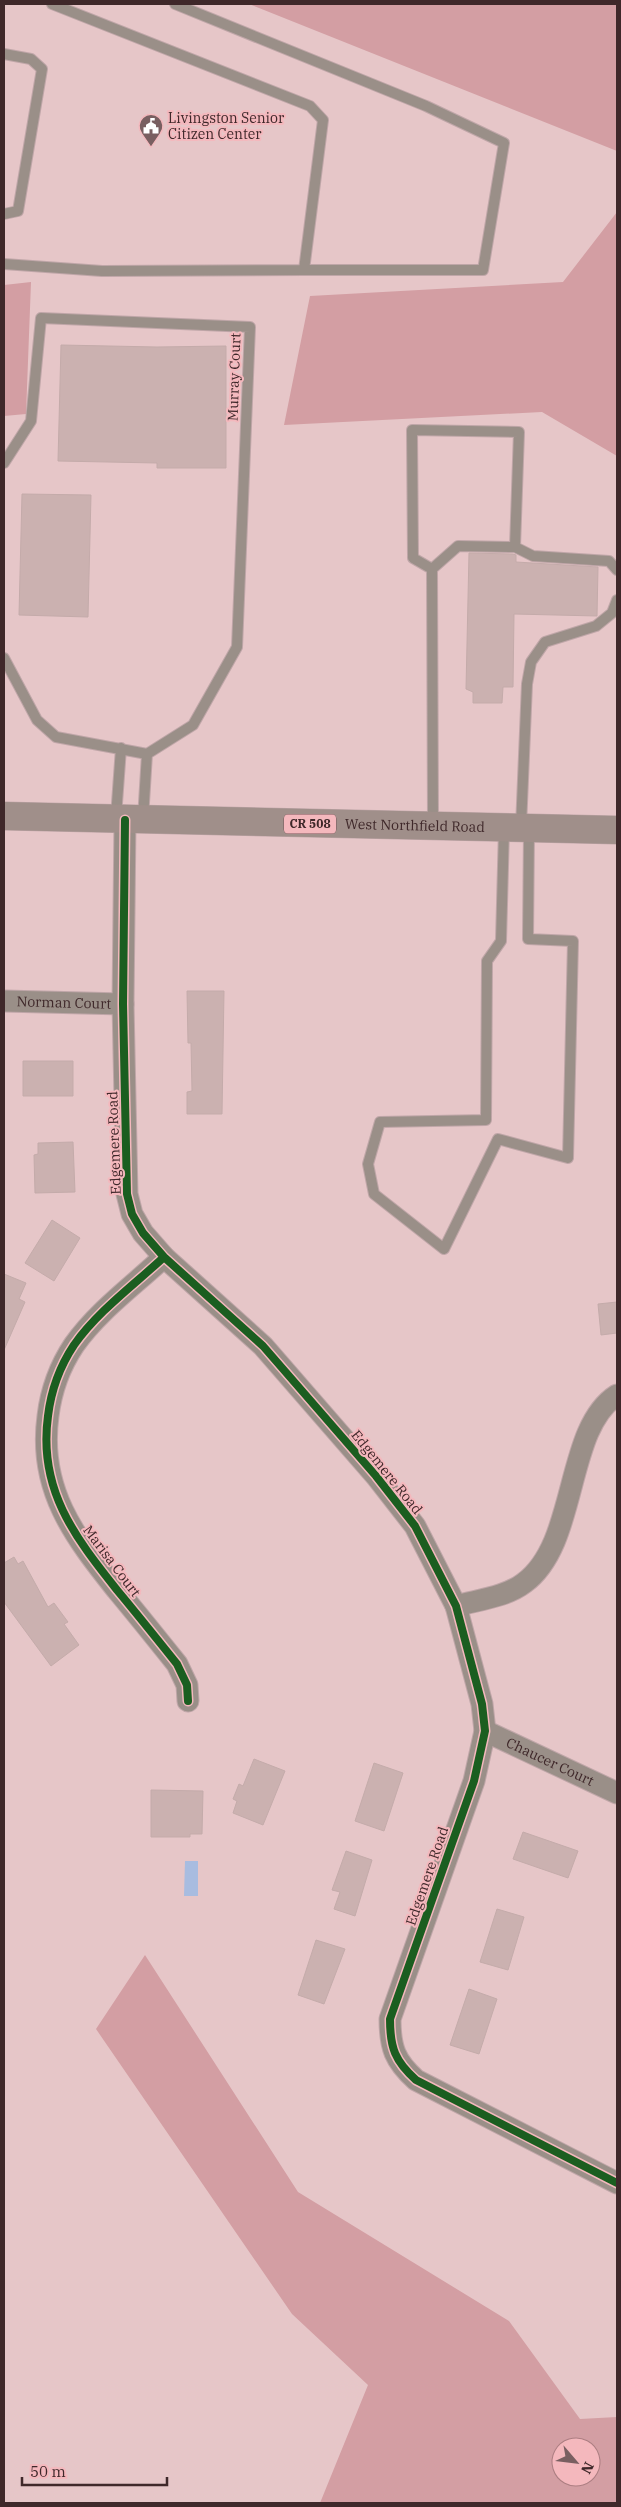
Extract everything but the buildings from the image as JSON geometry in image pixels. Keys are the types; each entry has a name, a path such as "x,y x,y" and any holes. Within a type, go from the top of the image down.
{"main road":[{"name":"West Northfield Road","path":"4,816 617,830"}],"street":[{"name":"Edgemere Road","path":"128,820 123,1004 127,1194 132,1214 142,1233 164,1257 263,1346 376,1476 415,1526 456,1606 482,1704 485,1732 474,1781 390,2019 390,2038 393,2047 402,2067 416,2080 617,2183"},
{"name":"Norman Court","path":"4,1001 123,1004"},
{"name":"Marisa Court","path":"164,1257 91,1324 74,1346 51,1395 46,1449 53,1485 68,1522 84,1549 177,1664 187,1685 188,1701"},
{"path":"456,1606 523,1584 542,1567 554,1542 588,1433 597,1415 617,1395"},
{"name":"Chaucer Court","path":"485,1732 617,1793"}],"lane":[{"path":"52,4 310,106 323,120 304,270"},
{"path":"4,264 102,271 483,270 504,143 426,106 175,4"},
{"path":"4,54 32,59 42,69 18,211 4,214"},
{"name":"Murray Court","path":"4,463 31,422 41,318 250,326 237,647 193,724 147,754"},
{"path":"432,569 413,558 412,430 519,432 514,547"},
{"path":"433,826 432,569 458,546 514,547 533,556 609,561 617,570"},
{"path":"518,828 528,939 573,941 568,1158 498,1139 444,1249 374,1194 368,1164 380,1122 486,1120 488,961 501,941 518,828 527,684 531,662 544,642 596,626 612,613 617,600"},
{"path":"4,658 37,720 56,737 147,754 128,820"},
{"path":"121,748 128,820"}],"shaded area":[{"path":"249,4 617,4 617,151"},
{"path":"617,212 617,456 542,412 284,425 310,296 563,282"},
{"path":"31,282 26,414 4,416 4,285"},
{"path":"145,1955 298,2192 509,2321 580,2419 617,2417 617,2503 320,2503 368,2385 292,2314 96,2029"}],"water":[{"path":"185,1861 198,1861 198,1896 184,1896"}],"cycle path":[{"path":"125,820 123,1004 127,1194 132,1214 143,1233 164,1257 263,1346 376,1476 415,1526 456,1606 482,1704 485,1731 474,1781 390,2019 391,2038 395,2053 403,2067 416,2080 617,2183"},
{"path":"164,1257 105,1310 74,1345 64,1361 54,1388 49,1407 46,1442 54,1489 63,1510 101,1570 177,1664 187,1685 188,1701"}],"place":[{"name":"Livingston Senior Citizen Center","path":"151,147"}]}
